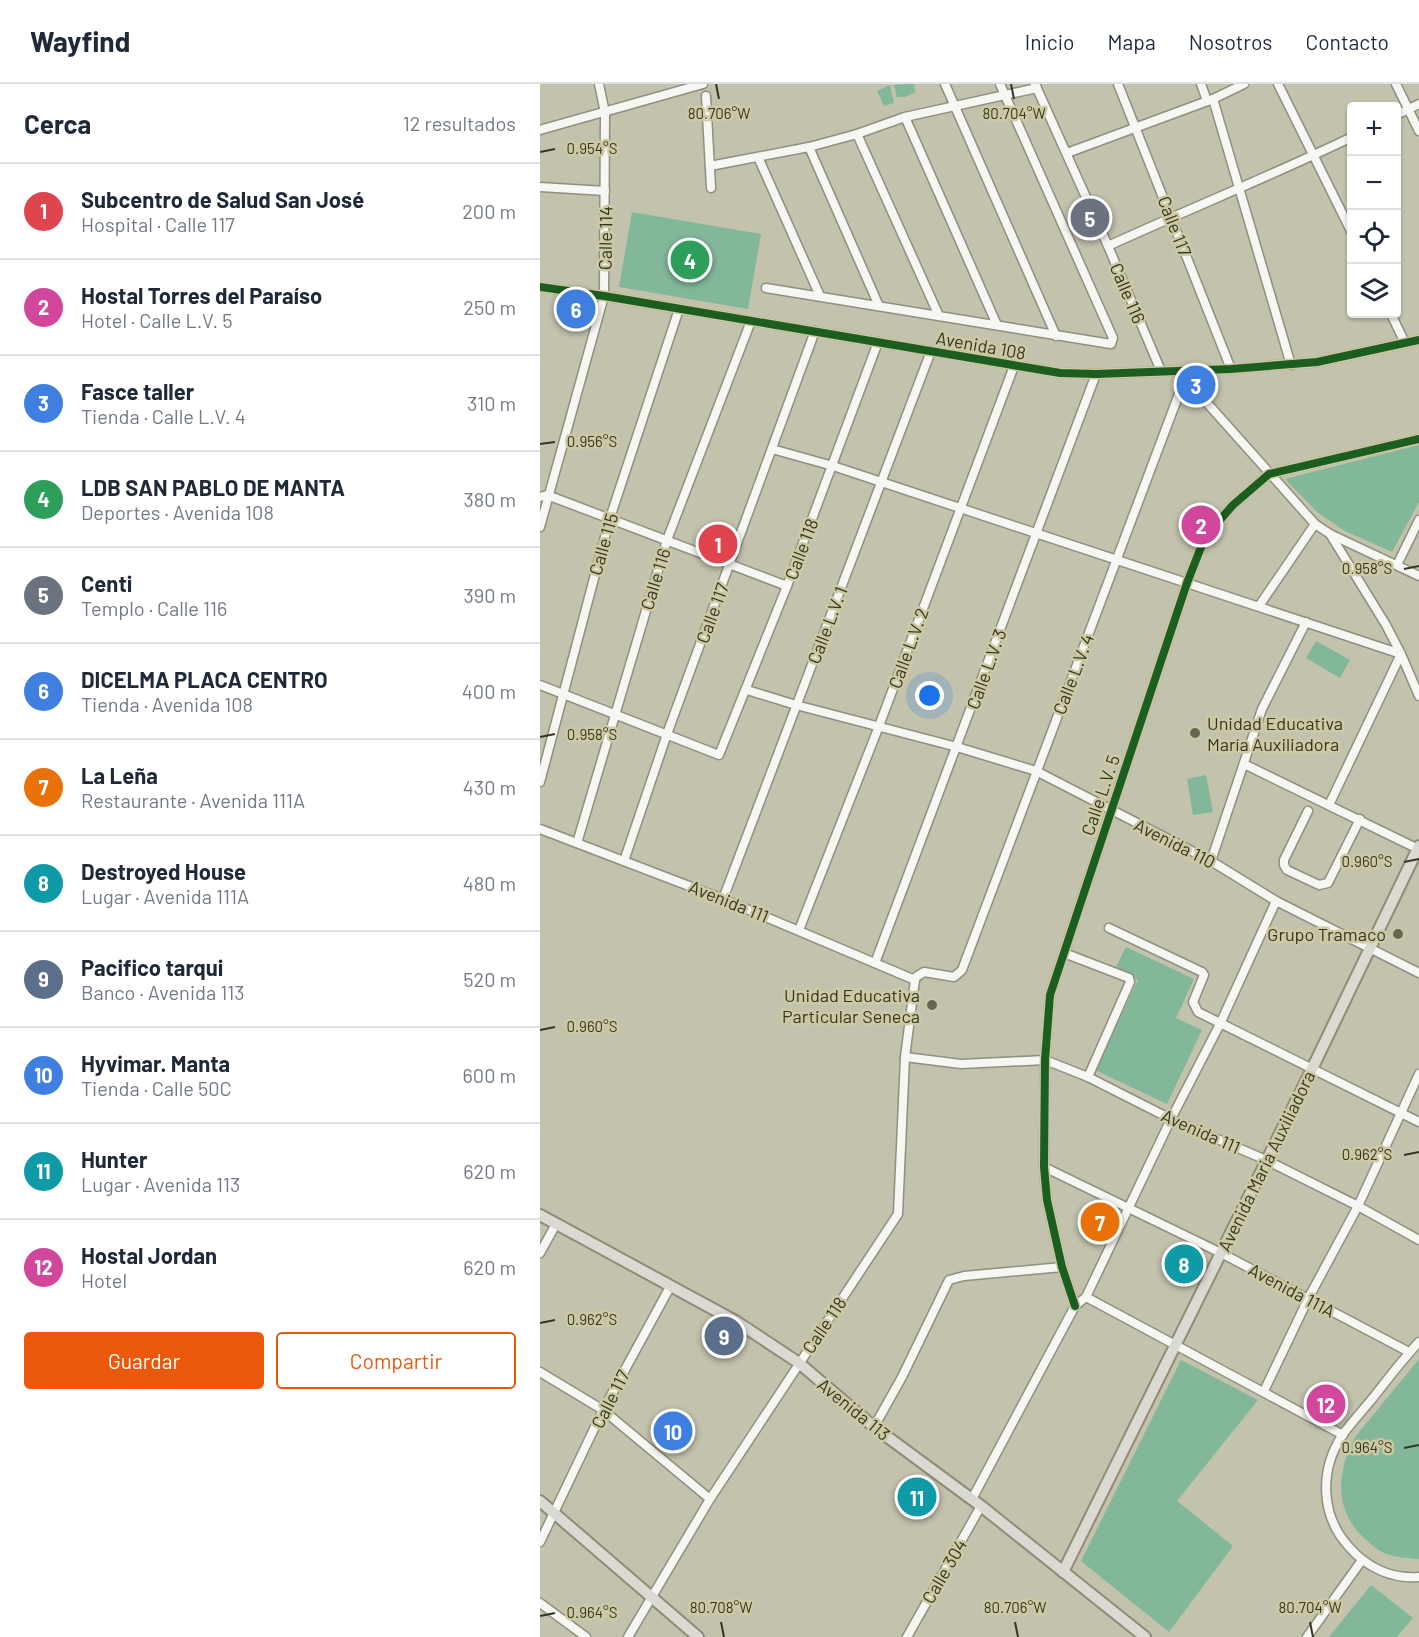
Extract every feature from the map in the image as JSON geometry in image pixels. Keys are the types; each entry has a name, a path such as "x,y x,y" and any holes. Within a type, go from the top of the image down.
{"main road":[{"name":"Avenida Maria Auxiliadora","path":"1063,1572 1312,1070 1418,847"},
{"name":"Avenida 113","path":"540,1215 737,1322 799,1363 874,1426 981,1506 1145,1637"},
{"path":"540,1501 698,1637"}],"street":[{"name":"Calle 114","path":"540,527 544,496 604,296 605,113 599,84"},
{"path":"540,130 703,84"},
{"path":"945,84 1056,336"},
{"path":"766,288 1108,344 1113,340 1000,84"},
{"name":"Calle 117","path":"1118,84 1231,369"},
{"path":"1201,84 1210,100 1241,189 1292,365"},
{"path":"1067,153 1210,100 1244,84"},
{"path":"1278,84 1347,223"},
{"path":"1396,84 1419,131"},
{"path":"710,166 809,147 857,134 905,117 1005,96 1036,86"},
{"name":"Calle 116","path":"1036,86 1161,371"},
{"path":"706,96 711,188"},
{"path":"1401,112 1419,104"},
{"path":"905,117 997,325"},
{"path":"857,134 939,316"},
{"path":"1108,246 1171,217 1241,189 1347,139"},
{"path":"809,147 879,306"},
{"path":"758,157 820,296"},
{"path":"540,187 605,191"},
{"name":"Avenida 108","path":"540,287 1060,373 1096,374 1292,365 1337,359 1419,340"},
{"name":"Calle 115","path":"540,782 610,518 679,309"},
{"path":"1392,318 1405,343"},
{"name":"Calle 116","path":"577,843 667,540 751,321"},
{"name":"Calle 117","path":"624,861 667,734 815,331"},
{"name":"Calle 118","path":"667,734 719,755 747,690 878,342"},
{"name":"Calle L.V. 1","path":"723,899 931,351"},
{"name":"Calle L.V. 2","path":"799,930 879,726 1014,366"},
{"path":"1179,371 1315,524 1330,534 1419,576"},
{"name":"Calle L.V. 3","path":"875,963 1096,374"},
{"name":"Calle L.V. 4","path":"915,981 916,977 924,972 954,977 962,970 1185,378"},
{"name":"Calle L.V. 5","path":"1074,1306 1062,1267 1047,1200 1044,1167 1050,995 1187,583 1205,537 1233,506 1269,474 1419,439"},
{"path":"772,449 833,466 1401,654"},
{"path":"544,496 610,518 787,586"},
{"path":"1398,565 1419,520"},
{"path":"1259,606 1315,524"},
{"path":"1330,534 1386,625 1419,696"},
{"path":"1211,861 1262,708 1306,622"},
{"path":"1329,805 1401,654"},
{"path":"540,685 615,712 667,734"},
{"name":"Avenida 110","path":"747,690 1036,771 1211,861 1276,901 1419,973"},
{"path":"1244,764 1418,847"},
{"path":"1308,811 1284,860 1284,865 1287,870 1319,885 1328,883 1360,819"},
{"name":"Avenida 111","path":"540,829 723,899 915,981"},
{"path":"972,1499 1074,1306 1086,1297 1171,1119 1221,1024 1276,901"},
{"path":"1109,928 1202,972 1204,975 1193,1002 1198,1012 1419,1122"},
{"path":"1064,952 1129,978 1130,982 1088,1077"},
{"name":"Calle 118","path":"628,1637 710,1499 898,1214 906,1057 915,981"},
{"path":"906,1057 961,1064 1046,1060"},
{"name":"Avenida 111","path":"1046,1060 1088,1077 1171,1119 1266,1160 1358,1206 1419,1240"},
{"path":"1264,1391 1308,1299 1358,1206 1419,1074"},
{"name":"Avenida 111A","path":"1044,1167 1221,1253 1409,1352"},
{"path":"540,1253 556,1224"},
{"path":"874,1426 902,1377 949,1280 964,1276 1062,1267"},
{"name":"Calle 117","path":"540,1542 603,1410 670,1287"},
{"path":"1086,1297 1343,1435"},
{"path":"1419,1342 1343,1435 1329,1463 1326,1477 1326,1502 1333,1524 1341,1537 1362,1560 1387,1574 1419,1577"},
{"path":"540,1372 603,1410 710,1499"},
{"name":"Calle 304","path":"907,1637 981,1506"},
{"path":"1307,1637 1362,1560"},
{"path":"540,1603 586,1637"}],"green space":[{"path":"914,84 915,92 905,97 897,97 894,85"},
{"path":"890,85 894,103 884,106 877,91"},
{"path":"632,212 761,234 748,309 619,287"},
{"path":"1419,445 1419,502 1392,552 1345,531 1318,513 1285,479"},
{"path":"1316,641 1350,660 1340,678 1306,658"},
{"path":"1206,775 1213,812 1193,815 1187,779"},
{"path":"1126,947 1194,979 1176,1018 1202,1030 1167,1104 1095,1070 1138,980 1115,969"},
{"path":"1419,1359 1419,1559 1399,1557 1375,1548 1354,1527 1347,1515 1341,1490 1344,1463 1355,1437"},
{"path":"1181,1360 1258,1400 1177,1501 1233,1546 1169,1632 1081,1561"},
{"path":"1371,1585 1413,1618 1397,1637 1329,1637"}],"cycle path":[{"path":"540,287 1060,373 1096,374 1231,369 1317,362 1419,340"},
{"path":"1075,1306 1062,1267 1047,1200 1044,1167 1045,1060 1050,995 1187,583 1205,537 1233,505 1269,474 1419,439"}],"place":[{"name":"Centi","path":"1090,218"},
{"name":"LDB SAN PABLO DE MANTA","path":"690,260"},
{"name":"DICELMA PLACA CENTRO","path":"576,309"},
{"name":"Fasce taller","path":"1196,385"},
{"name":"Hostal Torres del Paraíso","path":"1201,525"},
{"name":"Subcentro de Salud San José","path":"718,544"},
{"name":"Unidad Educativa María Auxiliadora","path":"1195,733"},
{"name":"Grupo Tramaco","path":"1398,934"},
{"name":"Unidad Educativa Particular Seneca","path":"932,1005"},
{"name":"La Leña","path":"1100,1222"},
{"name":"Destroyed House","path":"1184,1264"},
{"name":"Pacifico tarqui","path":"724,1336"},
{"name":"Hostal Jordan","path":"1326,1404"},
{"name":"Hyvimar. Manta","path":"673,1431"},
{"name":"Hunter","path":"917,1497"}]}
